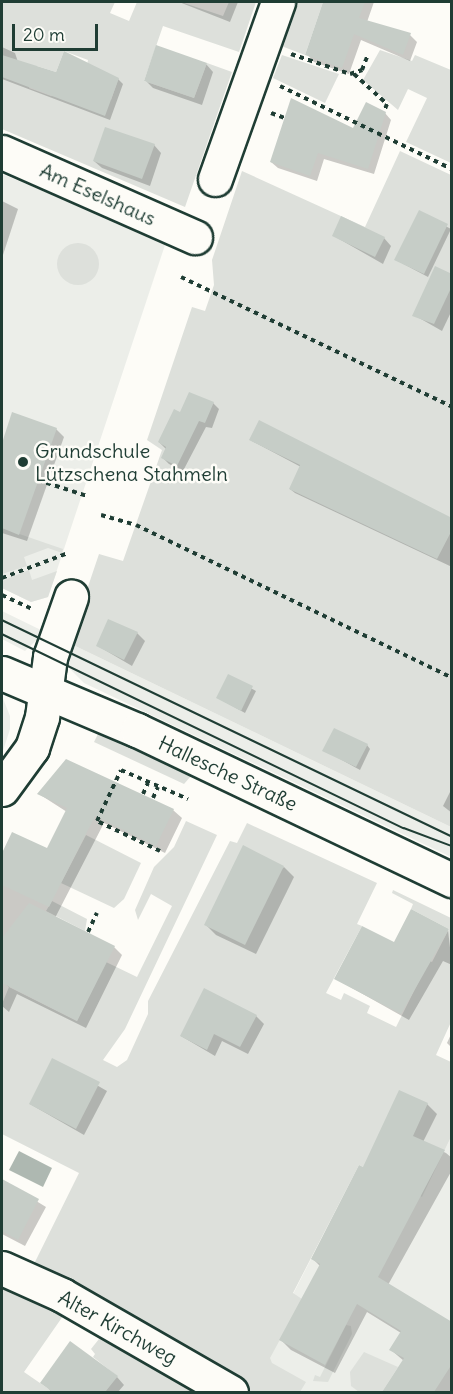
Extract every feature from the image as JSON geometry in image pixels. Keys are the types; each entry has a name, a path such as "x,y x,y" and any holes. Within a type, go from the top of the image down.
{"street":[{"path":"215,179 278,2"},
{"name":"Am Eselshaus","path":"2,152 195,237"},
{"path":"2,789 32,748 42,717 50,657 71,597"},
{"name":"Hallesche Straße","path":"2,673 137,730 452,880"},
{"name":"Alter Kirchweg","path":"2,1268 62,1295 231,1392"}],"path":[{"path":"257,58 353,73 362,70 368,54"},
{"path":"257,58 452,169"},
{"path":"353,73 387,104 384,111"},
{"path":"181,277 452,407"},
{"path":"38,480 87,496"},
{"path":"101,515 136,525 452,678"},
{"path":"2,578 68,553"},
{"path":"2,595 40,613"},
{"path":"160,851 97,821 121,770 188,800"},
{"path":"143,794 148,783"},
{"path":"153,798 158,788"},
{"path":"88,932 97,913"}],"shaded area":[{"path":"2,2 115,2 110,13 129,21 137,2 181,2 223,16 229,2 256,2 239,52 163,26 144,81 194,98 207,63 232,72 185,207 2,129","holes":["64,51 88,60 87,65 118,80 111,100 51,96 29,88 37,66 56,72"]},
{"path":"292,2 323,2 305,55 276,44"},
{"path":"380,50 412,61 415,55 451,70 451,163 406,142 427,98 408,89 398,110 363,80"},
{"path":"282,55 339,74 325,103 273,78"},
{"path":"400,151 451,175 451,827 69,643 99,554 123,561 162,450 147,440 192,307 205,311 214,285 212,260 242,171 365,227"},
{"path":"2,174 166,242 48,597 31,602 2,588"},
{"path":"78,243 86,244 93,249 98,256 98,272 93,279 86,284 78,285 70,284 63,279 58,272 57,264 58,256 63,249 70,244"},
{"path":"2,528 63,549 62,553 48,548 24,557 27,566 2,574"},
{"path":"29,570 32,580 57,571 48,597 31,602 2,588 2,581"},
{"path":"2,611 45,632 25,651 2,639"},
{"path":"69,643 451,827 451,857 84,683 67,666"},
{"path":"2,696 10,716 10,729 2,754"},
{"path":"99,732 191,776 184,784 94,742"},
{"path":"186,821 217,835 125,1029 103,1060 117,1067 127,1060 148,1014 148,1001 230,841 237,843 247,823 377,883 357,924 362,926 326,993 341,1000 344,993 370,1006 367,1013 396,1027 420,979 396,943 432,962 449,929 411,909 413,904 392,893 393,890 451,918 451,1022 436,1055 451,1062 451,1137 422,1197 359,1165 293,1293 302,1299 270,1358 272,1363 306,1382 300,1392 243,1392 32,1268 79,1173 2,1134 2,1004 9,987 77,1021 106,962 137,977 172,906 151,894 138,920 135,910 154,867 174,847"},
{"path":"86,835 141,863 124,899 114,908 61,883"},
{"path":"52,901 87,919 85,931 46,911"},
{"path":"2,957 18,969 9,987 2,981"},
{"path":"451,1137 451,1392 243,1392 359,1165 422,1196"},
{"path":"19,1151 52,1168 43,1187 9,1170"},
{"path":"2,1275 70,1306 24,1372 53,1392 2,1392"},
{"path":"346,1325 351,1326 352,1334 328,1382 313,1381 315,1375 320,1377"},
{"path":"99,1339 203,1392 105,1392 117,1376 93,1357 95,1354 91,1349"},
{"path":"364,1352 398,1367 382,1392 359,1392 351,1386 350,1372"}],"building":[{"path":"323,2 365,2 359,18 411,33 403,55 354,34 342,68 305,55"},
{"path":"156,45 207,63 194,98 144,81"},
{"path":"64,51 119,78 105,116 2,77 2,55 56,72"},
{"path":"291,98 353,128 366,102 386,112 368,169 318,153 310,176 270,162"},
{"path":"105,127 155,144 142,179 93,161"},
{"path":"419,210 448,224 424,274 394,260"},
{"path":"341,216 385,237 375,257 332,236"},
{"path":"435,266 452,274 452,286 434,324 412,316"},
{"path":"189,392 214,402 205,423 199,421 177,466 161,458 166,447 158,442 174,409 180,412"},
{"name":"Grundschule Lützschena Stahmeln","path":"12,412 57,428 19,535 2,528 2,443"},
{"path":"259,420 452,518 452,530 437,559 289,489 300,465 249,440"},
{"path":"108,619 138,632 124,660 96,646"},
{"path":"228,674 253,686 241,711 216,698"},
{"path":"334,728 368,744 356,767 322,751"},
{"path":"66,759 174,809 156,846 95,816 49,907 2,885 2,853 12,832 47,848 67,808 37,794"},
{"path":"243,845 284,866 245,945 204,925"},
{"path":"29,903 115,946 77,1021 2,983 2,938"},
{"path":"411,909 449,929 401,1014 334,979 362,926 394,942"},
{"path":"204,988 257,1015 240,1047 214,1034 207,1050 180,1036"},
{"path":"52,1058 100,1082 76,1129 29,1104"},
{"path":"399,1090 428,1103 413,1136 445,1150 378,1277 452,1322 452,1364 434,1392 382,1392 404,1358 389,1350 401,1331 357,1304 325,1365 279,1340 320,1264 311,1259 359,1165 363,1167"},
{"path":"2,1179 39,1199 18,1240 2,1231"},
{"path":"70,1341 118,1376 105,1392 53,1392 40,1383"}],"tram line":[{"path":"2,620 452,837"},
{"path":"2,634 404,828 452,846"}],"place":[{"name":"Grundschule Lützschena Stahmeln","path":"23,462"}]}
